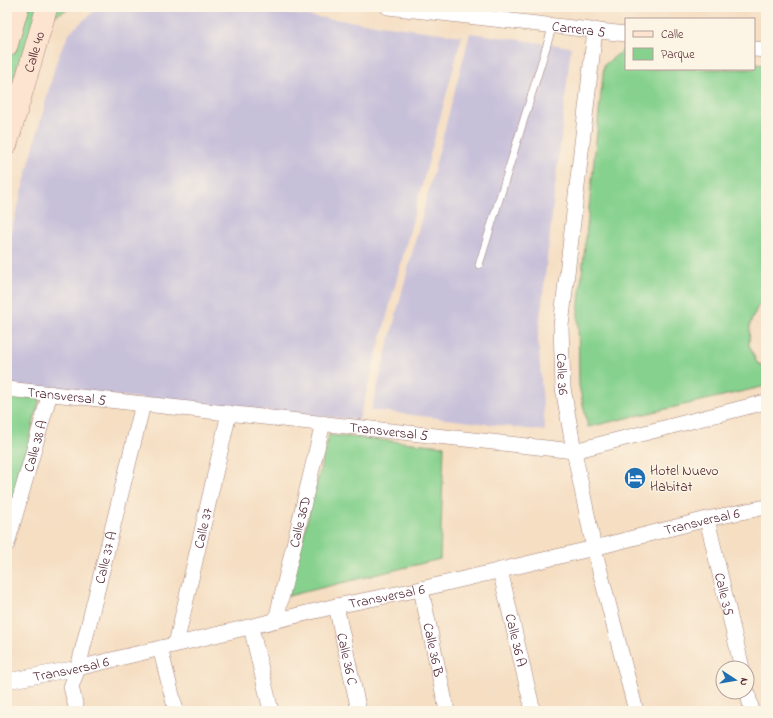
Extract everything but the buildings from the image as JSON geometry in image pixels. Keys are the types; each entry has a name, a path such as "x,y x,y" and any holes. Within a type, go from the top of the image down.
{"main road":[{"name":"Calle 40","path":"7,46 18,7"},
{"name":"Calle 40","path":"7,144 47,7"}],"street":[{"name":"Carrera 5","path":"388,7 625,34"},
{"name":"Calle 36","path":"595,30 561,326 563,388 594,548 636,711"},
{"path":"755,49 766,50"},
{"name":"Transversal 5","path":"7,389 574,451 766,402"},
{"name":"Calle 38 A","path":"7,544 50,393"},
{"name":"Calle 37 A","path":"77,711 71,687 78,668 143,404"},
{"name":"Calle 37","path":"176,644 229,413"},
{"name":"Calle 36D","path":"276,620 323,423"},
{"name":"Transversal 6","path":"7,681 78,668 336,606 421,589 594,548 707,519 766,507"},
{"name":"Calle 35","path":"707,519 740,660"},
{"name":"Calle 36 A","path":"500,570 533,711"},
{"name":"Calle 36 B","path":"421,589 447,711"},
{"name":"Calle 36 C","path":"336,606 359,711"},
{"path":"251,627 271,711"},
{"path":"160,648 176,711"},
{"path":"749,700 752,711"}],"lane":[{"path":"479,265 553,25"}],"shaded area":[{"path":"99,7 235,7 462,36 359,420 7,385 7,247 56,63 70,32"},
{"path":"470,33 571,47 538,338 545,431 371,410"}],"green space":[{"path":"7,7 76,7 59,13 51,18 32,37 16,70 7,100"},
{"path":"625,49 625,70 755,70 755,64 766,65 766,301 758,306 750,324 749,345 757,363 766,367 766,386 588,427 579,386 578,312 604,65"},
{"path":"7,396 40,398 7,523"},
{"path":"329,435 444,446 440,559 288,596"}],"place":[{"name":"Hotel Nuevo Habitat","path":"635,478"}]}
